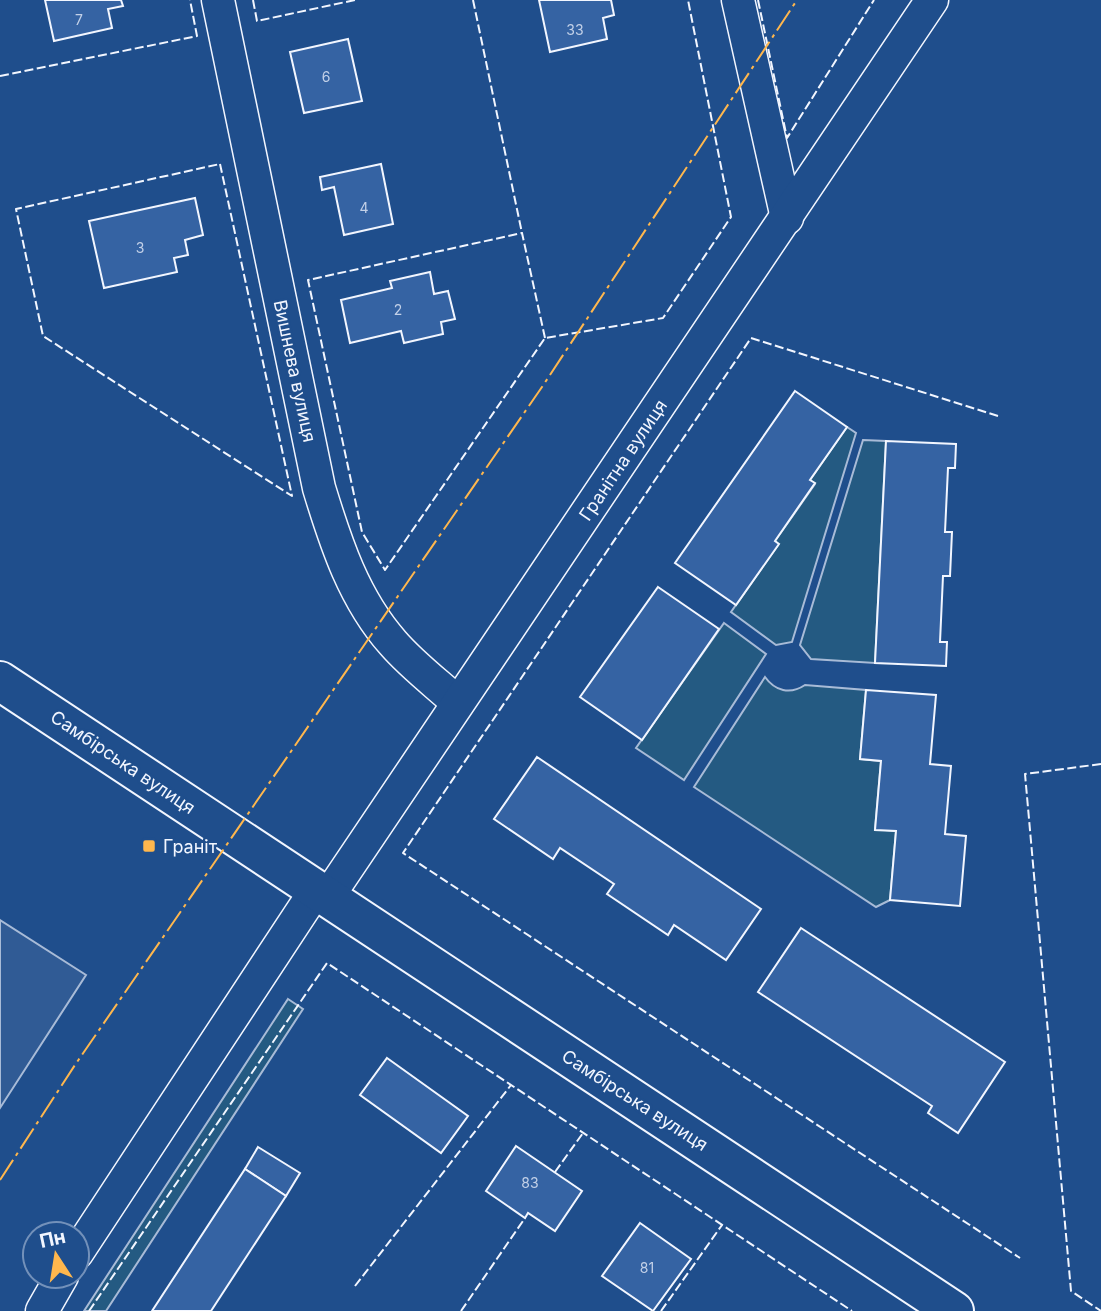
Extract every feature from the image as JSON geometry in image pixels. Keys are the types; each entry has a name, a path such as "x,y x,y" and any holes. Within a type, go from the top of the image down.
{"main road":[{"name":"Самбірська вулиця","path":"0,681 954,1311"}],"street":[{"name":"Вишнева вулиця","path":"218,0 319,488 337,545 363,601 394,644 457,702"},
{"path":"738,0 787,218"},
{"name":"Гранітна вулиця","path":"321,894 457,702 932,0"},
{"path":"91,1232 321,894"},
{"path":"42,1311 54,1290"}],"shaded area":[{"path":"847,427 856,433 792,642 776,645 731,612 778,545 775,541 815,484 810,480"},
{"path":"863,440 886,441 875,663 811,659 800,645"},
{"path":"724,623 766,654 684,780 636,748"},
{"path":"765,677 773,686 788,691 805,685 866,690 860,759 881,761 875,829 896,831 890,900 876,907 694,787"},
{"path":"0,920 86,975 0,1108"},
{"path":"288,999 303,1009 106,1311 84,1311"}],"building":[{"path":"45,0 121,0 123,6 108,9 112,28 54,41"},
{"path":"539,0 611,0 614,15 603,18 607,39 550,52"},
{"path":"348,39 362,101 304,113 290,52"},
{"path":"381,164 393,224 344,235 334,187 322,190 320,177"},
{"path":"195,198 203,235 185,240 188,255 174,258 177,272 104,288 89,221"},
{"path":"430,272 434,294 448,291 455,319 441,322 443,334 404,343 401,331 350,343 341,300 392,288 390,281"},
{"path":"795,391 847,427 810,480 815,483 775,541 779,544 736,605 675,563"},
{"path":"886,441 956,444 955,468 948,468 945,532 952,532 950,576 943,576 940,642 947,642 946,666 875,663"},
{"path":"658,587 719,629 642,740 580,697"},
{"path":"866,690 936,695 930,764 951,766 945,834 966,836 960,906 890,900 896,831 875,830 881,761 860,759"},
{"path":"537,757 761,909 726,960 674,925 668,935 607,894 614,884 560,848 553,859 494,819"},
{"path":"801,928 1005,1062 958,1133 928,1113 932,1106 758,992"},
{"path":"387,1058 468,1116 441,1153 360,1095"},
{"path":"516,1146 582,1191 555,1231 528,1213 525,1218 486,1191"},
{"path":"258,1147 300,1173 286,1196 245,1169"},
{"path":"245,1169 286,1196 211,1311 152,1311"},
{"path":"640,1223 691,1259 653,1311 602,1276"}],"fence":[{"path":"0,76 197,36 190,0"},
{"path":"253,0 257,21 355,0"},
{"path":"473,0 522,233"},
{"path":"545,338 522,233 308,280 362,532 385,570 545,338 663,318 731,217 688,0"},
{"path":"758,0 787,138 874,0"},
{"path":"220,164 292,496 43,336 16,209 220,164"},
{"path":"998,416 751,338 403,853 1020,1258"},
{"path":"1101,764 1025,774 1071,1291 1101,1311"},
{"path":"89,1311 327,963 852,1311"},
{"path":"355,1286 511,1085"},
{"path":"555,1172 583,1133"},
{"path":"461,1311 525,1218"},
{"path":"661,1311 722,1225"}],"power":[{"path":"0,1180 75,1065 544,384 797,0"}],"place":[{"name":"Граніт","path":"149,846"}]}
